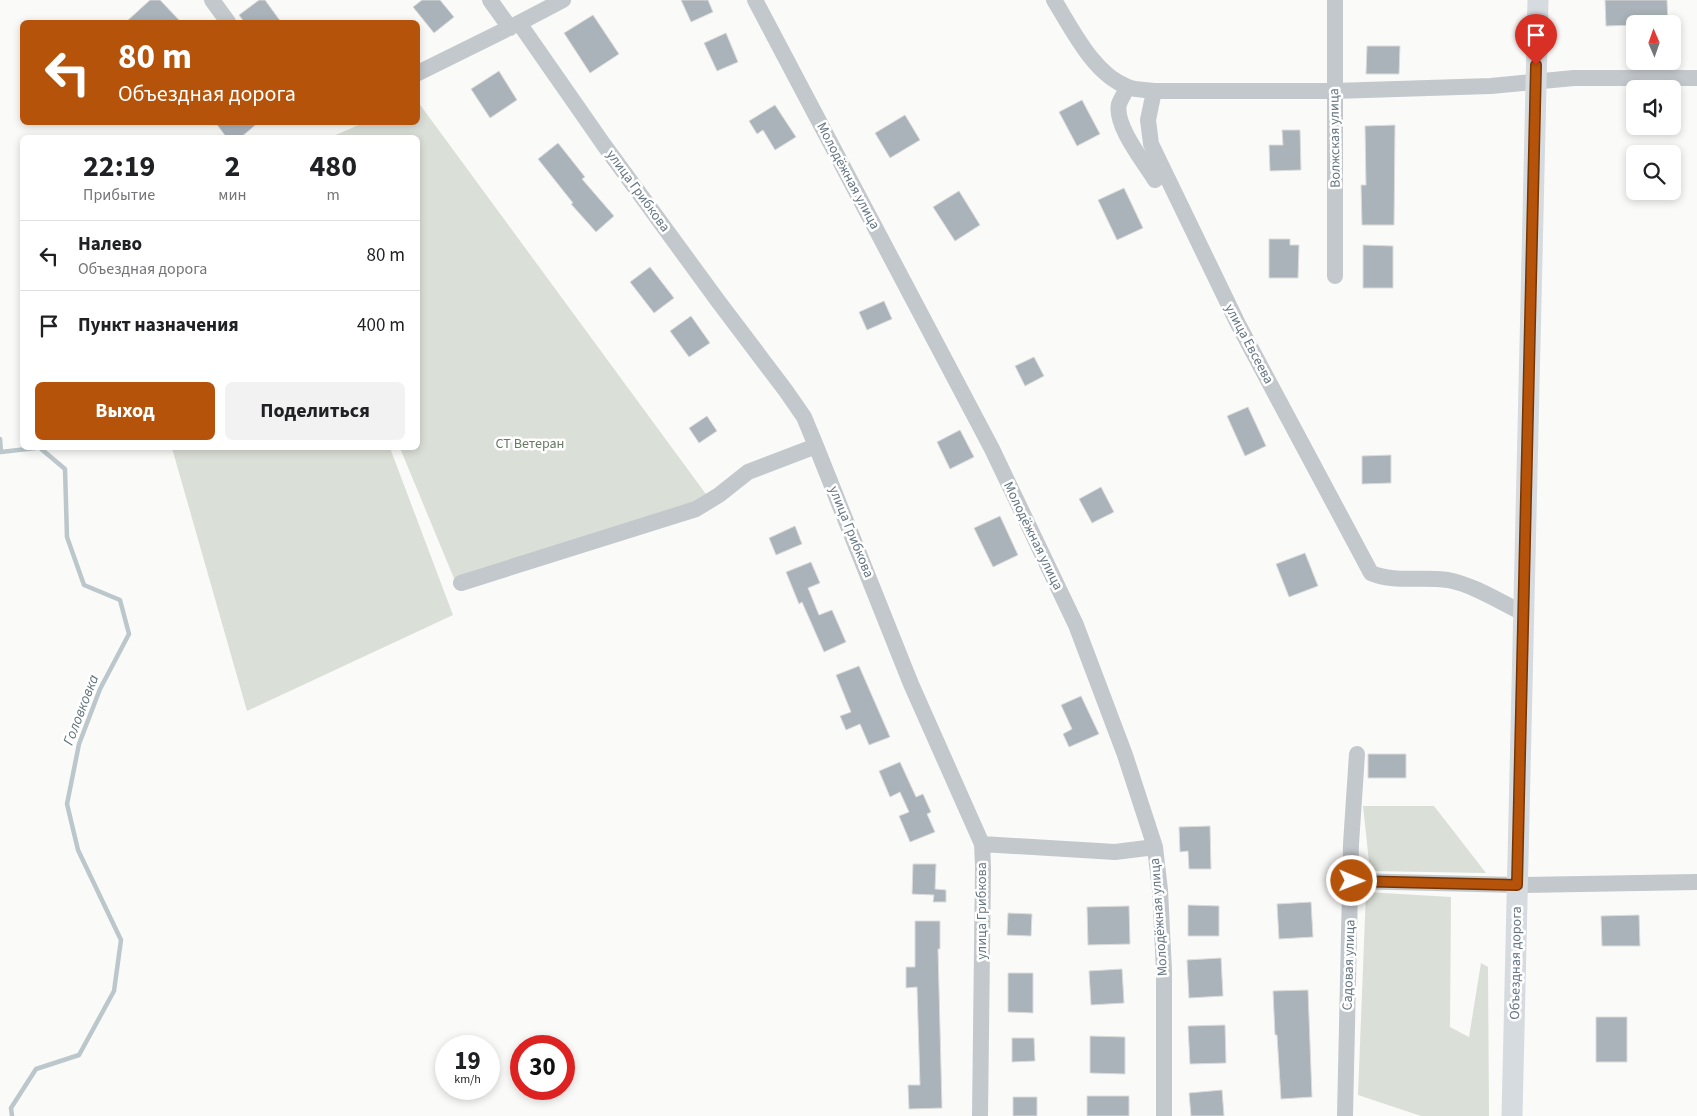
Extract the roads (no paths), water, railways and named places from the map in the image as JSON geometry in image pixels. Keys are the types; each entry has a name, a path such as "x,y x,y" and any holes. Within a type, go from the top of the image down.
{"main road":[{"name":"Объездная дорога","path":"1512,1116 1538,0"}],"street":[{"path":"212,0 227,20"},
{"name":"улица Грибкова","path":"490,0 515,25 804,417 911,684 982,844 980,1116"},
{"path":"420,72 563,0"},
{"name":"Молодёжная улица","path":"755,0 992,449 1076,625 1125,755 1154,847 1160,890 1164,972 1164,1116"},
{"path":"1054,0 1094,62 1116,81 1128,87 1154,91 1334,91 1491,86 1574,78 1697,78"},
{"name":"Волжская улица","path":"1335,0 1336,276"},
{"path":"1652,77 1656,70"},
{"path":"1128,87 1119,104 1119,114 1123,127 1155,180"},
{"name":"улица Евсеева","path":"1154,91 1148,120 1151,144 1238,324 1371,573 1383,578 1446,580 1462,583 1523,613"},
{"path":"461,583 696,509 719,495 748,472 816,446"},
{"name":"Садовая улица","path":"1345,1116 1352,881 1351,844 1357,754"},
{"path":"982,844 1115,852 1154,847"},
{"path":"1352,881 1517,885 1697,882"}],"waterway":[{"name":"Головковка","path":"0,439 1,452 20,450"},
{"name":"Головковка","path":"12,1116 11,1108 36,1069 79,1055 114,991 121,940 78,850 67,804 79,744 100,689 129,634 120,600 84,585 67,537 65,469 42,450"}],"park label":[{"name":"СТ Ветеран","path":"530,444"}]}
